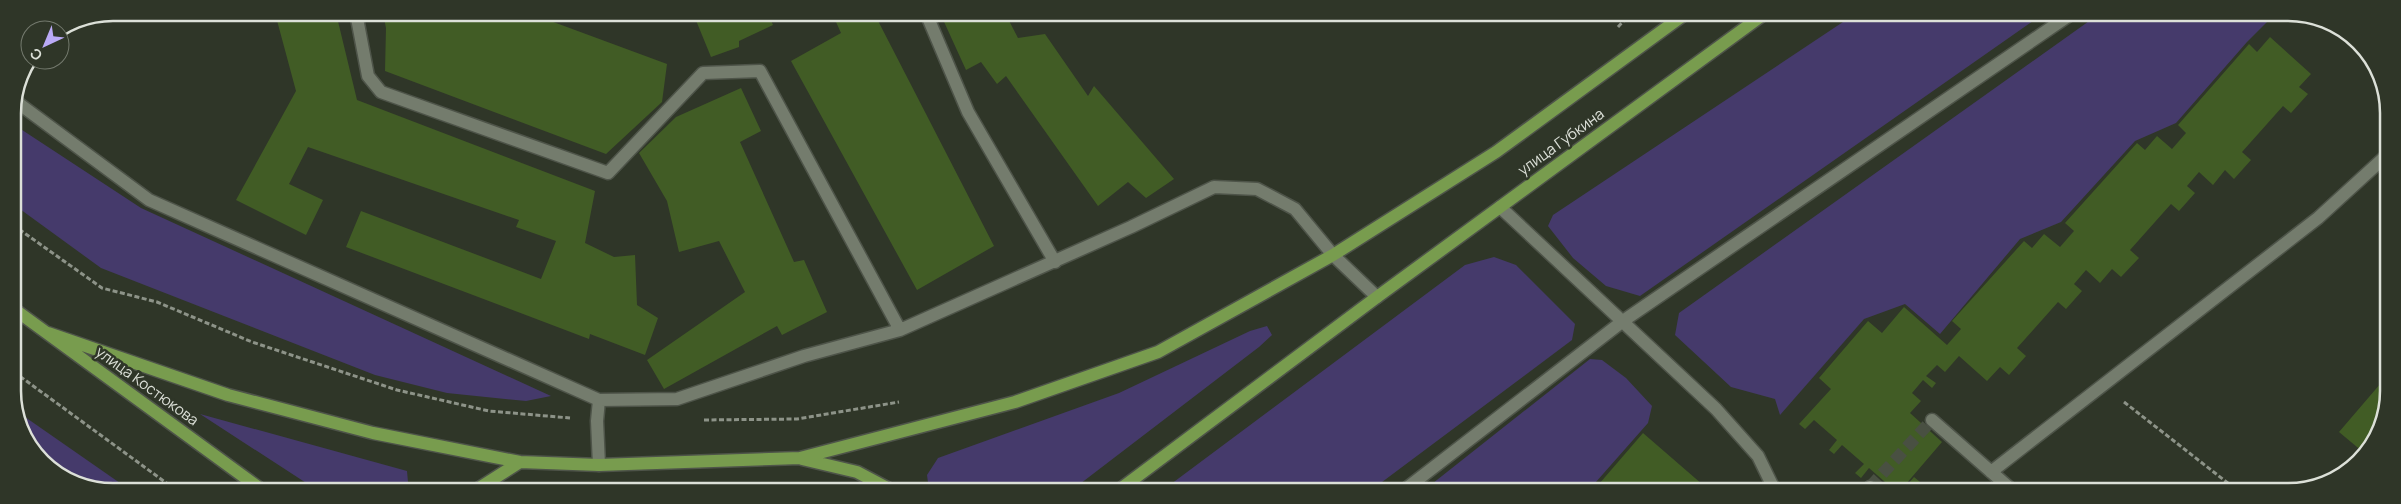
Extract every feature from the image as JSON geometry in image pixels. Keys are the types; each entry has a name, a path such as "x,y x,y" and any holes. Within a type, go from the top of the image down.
{"main road":[{"name":"улица Губкина","path":"800,458 1015,402 1158,352 1333,255 1496,152 1675,21"},
{"name":"улица Губкина","path":"1128,483 1377,297 1754,21"},
{"name":"улица Костюкова","path":"21,314 252,483"},
{"path":"48,333 228,395 373,433 520,462 598,465 800,458 857,472 878,483"},
{"path":"487,483 520,462"}],"lane":[{"path":"358,21 368,76 381,92 608,173 702,73 760,70 900,330"},
{"path":"929,21 968,112 1055,262"},
{"path":"1413,483 1623,321 2061,21"},
{"path":"21,105 149,200 599,400 677,399 804,356 900,330 1055,262 1214,186 1257,189 1295,209 1333,255 1377,297"},
{"path":"1991,472 2318,218 2380,161"},
{"path":"1500,207 1716,409 1758,456 1771,483"},
{"path":"598,465 597,421 599,400"},
{"path":"1932,420 2003,483"}],"path":[{"path":"1614,32 1624,21"},
{"path":"21,231 102,288 157,302 270,348 397,390 489,411 597,421"},
{"path":"21,377 166,483"},
{"path":"2103,386 2228,483"},
{"path":"702,420 797,419 902,402"}],"shaded area":[{"path":"1844,21 2033,21 1640,296 1606,286 1573,258 1548,226 1553,215"},
{"path":"2089,21 2268,21 2247,42 2176,123 2135,141 2061,222 2020,239 1940,334 1905,304 1864,319 1780,415 1775,399 1731,387 1675,335 1679,313"},
{"path":"21,129 141,208 551,396 526,401 447,393 375,375 101,268 21,210"},
{"path":"1494,257 1516,265 1575,324 1572,340 1381,483 1172,483 1465,265"},
{"path":"1267,326 1272,335 1259,347 1081,483 928,483 927,475 938,458 1119,393 1250,331"},
{"path":"1590,359 1602,360 1626,378 1652,406 1648,423 1595,483 1433,483"},
{"path":"200,414 407,471 408,482 306,483"},
{"path":"25,417 120,483 84,478 57,464 37,442"}],"building":[{"path":"277,21 338,21 357,100 595,191 585,243 614,257 635,255 637,305 658,318 645,355 590,334 589,339 346,247 361,211 541,279 556,241 516,227 519,220 308,147 289,184 323,200 306,235 236,200 296,91"},
{"path":"385,21 551,21 667,64 662,102 606,154 385,71"},
{"path":"696,21 771,21 773,25 739,41 739,47 711,57"},
{"path":"836,21 878,21 994,246 917,290 791,61 841,33"},
{"path":"944,21 1009,21 1018,38 1045,34 1088,96 1094,86 1174,179 1146,198 1128,182 1098,206 1006,76 997,84 981,62 966,70"},
{"path":"2270,37 2311,74 2299,87 2308,94 2291,113 2283,106 2242,152 2251,160 2234,179 2225,170 2213,185 2199,172 2187,186 2195,193 2179,211 2171,204 2130,250 2139,258 2121,277 2112,269 2100,283 2086,270 2074,284 2082,291 2066,309 2058,302 2017,348 2026,356 2009,375 2000,367 1987,381 1959,356 1945,372 1937,365 1926,376 1936,383 1932,388 1923,380 1912,393 1921,401 1910,413 1942,442 1907,483 1886,483 1869,468 1861,478 1855,473 1864,464 1842,445 1834,454 1829,450 1837,440 1814,420 1805,429 1799,424 1831,389 1819,378 1868,321 1882,333 1904,307 1947,345 1961,329 1952,321 2024,241 2032,248 2044,234 2060,247 2074,231 2065,223 2137,143 2145,150 2157,136 2172,149 2186,133 2178,125 2249,44 2257,52"},
{"path":"741,88 761,131 740,142 794,262 804,260 827,312 782,335 777,326 664,389 647,360 745,292 719,241 679,252 667,201 639,153 676,117"},
{"path":"2380,384 2380,396 2375,420 2359,449 2339,432"},
{"path":"1643,433 1701,483 1600,483"},
{"path":"1914,477 1921,483 1909,483"}],"tunnel":[{"path":"1874,483 1932,420"}]}
